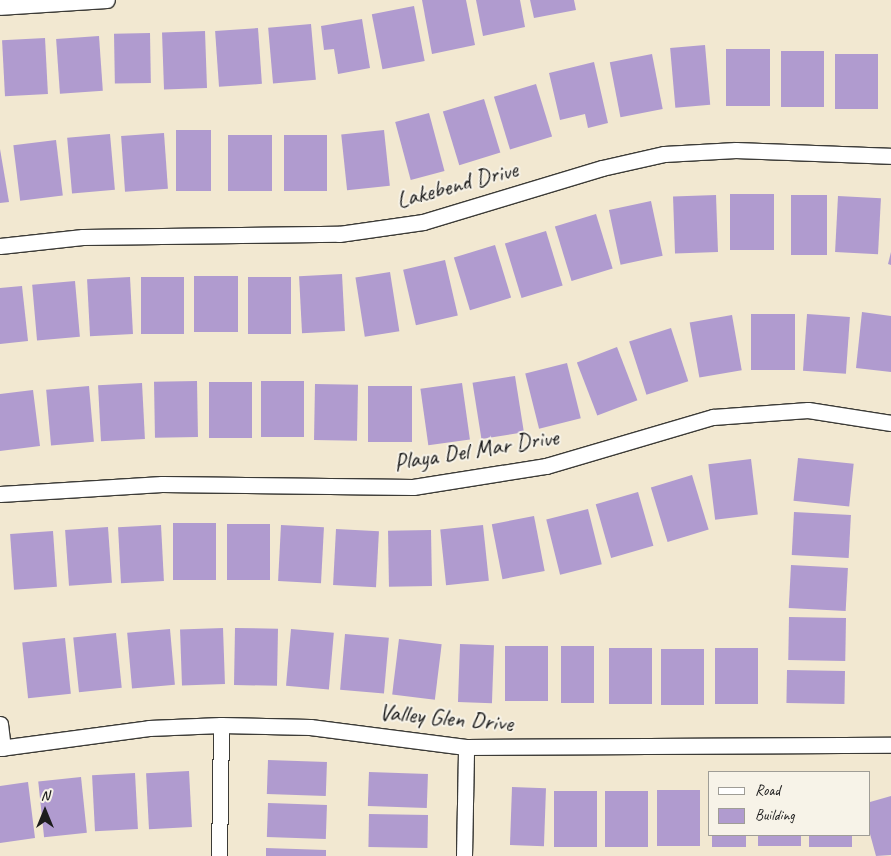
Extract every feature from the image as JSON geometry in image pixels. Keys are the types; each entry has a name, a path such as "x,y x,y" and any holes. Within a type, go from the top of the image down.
{"street":[{"path":"0,7 107,0"},
{"name":"Lakebend Drive","path":"0,246 83,237 339,234 423,222 602,168 664,154 745,150 891,156"},
{"name":"Playa Del Mar Drive","path":"0,494 162,484 413,487 546,466 713,417 808,410 891,423"},
{"path":"0,724 2,748"},
{"path":"219,856 221,725"},
{"name":"Valley Glen Drive","path":"2,748 149,728 221,725 310,727 466,747 891,745"},
{"path":"464,856 466,747"}],"building":[{"path":"422,0 466,0 475,45 432,54"},
{"path":"476,0 520,0 525,27 483,36"},
{"path":"530,0 574,0 576,10 534,18"},
{"path":"414,6 425,61 382,69 372,14"},
{"path":"362,19 370,68 338,74 334,49 324,50 321,26"},
{"path":"311,24 316,80 273,84 268,28"},
{"path":"258,28 262,84 219,87 215,31"},
{"path":"205,31 207,88 164,89 162,33"},
{"path":"150,33 151,83 115,84 114,34"},
{"path":"99,36 103,91 60,94 56,39"},
{"path":"45,38 48,94 5,96 2,40"},
{"path":"705,45 710,105 675,108 670,48"},
{"path":"726,49 770,49 770,106 726,106"},
{"path":"781,51 824,51 824,107 781,107"},
{"path":"652,54 663,109 620,117 610,62"},
{"path":"835,54 878,54 878,109 835,109"},
{"path":"594,62 608,123 588,128 585,114 560,120 549,73"},
{"path":"536,84 552,137 510,149 494,97"},
{"path":"484,99 500,153 459,165 443,112"},
{"path":"429,113 445,171 411,180 395,122"},
{"path":"176,130 211,130 211,191 176,191"},
{"path":"384,130 390,186 347,190 341,134"},
{"path":"164,133 168,189 125,192 121,136"},
{"path":"110,134 115,190 72,194 67,138"},
{"path":"228,135 272,135 272,191 228,191"},
{"path":"284,135 327,135 327,191 284,191"},
{"path":"56,140 63,196 20,201 13,145"},
{"path":"0,149 9,202 0,203"},
{"path":"730,194 774,194 774,250 730,250"},
{"path":"716,195 718,252 675,253 673,197"},
{"path":"791,195 827,195 827,255 791,255"},
{"path":"838,196 881,198 878,254 835,252"},
{"path":"651,201 663,256 621,265 609,210"},
{"path":"596,214 613,269 572,281 555,227"},
{"path":"546,231 563,286 522,298 505,244"},
{"path":"495,245 511,298 470,310 454,258"},
{"path":"891,252 891,265 888,264"},
{"path":"445,260 458,316 416,325 403,270"},
{"path":"390,272 399,331 365,337 355,277"},
{"path":"342,274 345,331 302,333 299,276"},
{"path":"194,276 238,276 238,332 194,332"},
{"path":"130,277 133,334 90,336 87,279"},
{"path":"141,277 184,277 184,334 141,334"},
{"path":"248,277 291,277 291,334 248,334"},
{"path":"75,281 80,337 37,341 32,285"},
{"path":"22,286 28,341 0,344 0,288"},
{"path":"862,312 891,316 891,372 856,368"},
{"path":"751,314 795,314 795,370 751,370"},
{"path":"807,314 850,317 846,374 803,371"},
{"path":"732,315 742,370 699,378 690,322"},
{"path":"671,328 688,381 646,395 629,342"},
{"path":"617,347 637,400 597,416 577,362"},
{"path":"567,363 581,418 539,429 525,373"},
{"path":"515,376 524,432 481,439 473,383"},
{"path":"197,381 198,437 155,438 154,382"},
{"path":"261,381 304,381 304,437 261,437"},
{"path":"209,382 252,382 252,438 209,438"},
{"path":"142,383 145,439 101,441 98,385"},
{"path":"462,383 470,439 428,445 420,389"},
{"path":"315,384 358,385 357,441 314,440"},
{"path":"89,386 94,442 51,446 46,390"},
{"path":"368,386 412,386 412,442 368,442"},
{"path":"33,390 40,446 0,451 0,394"},
{"path":"798,458 854,464 849,507 794,501"},
{"path":"751,459 758,515 715,520 708,464"},
{"path":"692,475 709,530 668,542 651,488"},
{"path":"638,492 653,546 611,558 596,504"},
{"path":"588,509 602,564 560,575 546,519"},
{"path":"794,512 851,515 849,558 792,555"},
{"path":"534,516 545,571 502,579 492,524"},
{"path":"173,523 216,523 216,580 173,580"},
{"path":"227,524 270,524 270,580 227,580"},
{"path":"161,525 164,581 121,583 118,527"},
{"path":"281,525 324,527 321,583 278,581"},
{"path":"483,525 489,581 446,585 440,529"},
{"path":"108,527 112,583 69,586 65,530"},
{"path":"336,529 379,531 376,587 333,585"},
{"path":"431,530 432,586 389,587 388,531"},
{"path":"53,531 57,587 14,590 10,534"},
{"path":"791,565 848,568 846,611 789,608"},
{"path":"789,617 846,618 845,661 788,660"},
{"path":"223,628 225,684 182,685 180,630"},
{"path":"235,628 278,629 277,686 234,685"},
{"path":"170,629 175,685 132,689 127,633"},
{"path":"291,629 334,633 329,690 286,686"},
{"path":"116,633 122,688 79,692 73,637"},
{"path":"345,634 389,638 384,694 340,690"},
{"path":"65,638 71,694 28,698 22,642"},
{"path":"399,639 442,644 435,700 392,695"},
{"path":"460,644 494,645 492,703 458,702"},
{"path":"505,646 548,646 548,701 505,701"},
{"path":"561,646 594,646 594,703 561,703"},
{"path":"609,648 652,648 652,704 609,704"},
{"path":"715,648 758,648 758,704 715,704"},
{"path":"661,649 704,649 704,705 661,705"},
{"path":"787,670 845,671 844,704 786,703"},
{"path":"268,760 327,762 326,796 267,794"},
{"path":"189,771 192,827 149,829 146,773"},
{"path":"369,772 428,774 427,808 368,806"},
{"path":"135,773 138,829 95,831 92,775"},
{"path":"81,777 87,833 44,837 38,781"},
{"path":"28,782 35,838 0,843 0,786"},
{"path":"512,787 546,788 544,846 510,845"},
{"path":"657,790 700,790 700,846 657,846"},
{"path":"554,791 597,791 597,847 554,847"},
{"path":"605,791 648,791 648,847 605,847"},
{"path":"891,796 891,855 876,856 871,836 871,802"},
{"path":"268,803 327,805 326,839 267,837"},
{"path":"369,814 428,815 427,848 368,847"},
{"path":"712,836 746,836 746,847 712,847"},
{"path":"758,836 801,836 801,846 758,846"},
{"path":"809,836 852,836 852,847 809,847"},
{"path":"266,848 326,850 326,856 266,856"}]}
